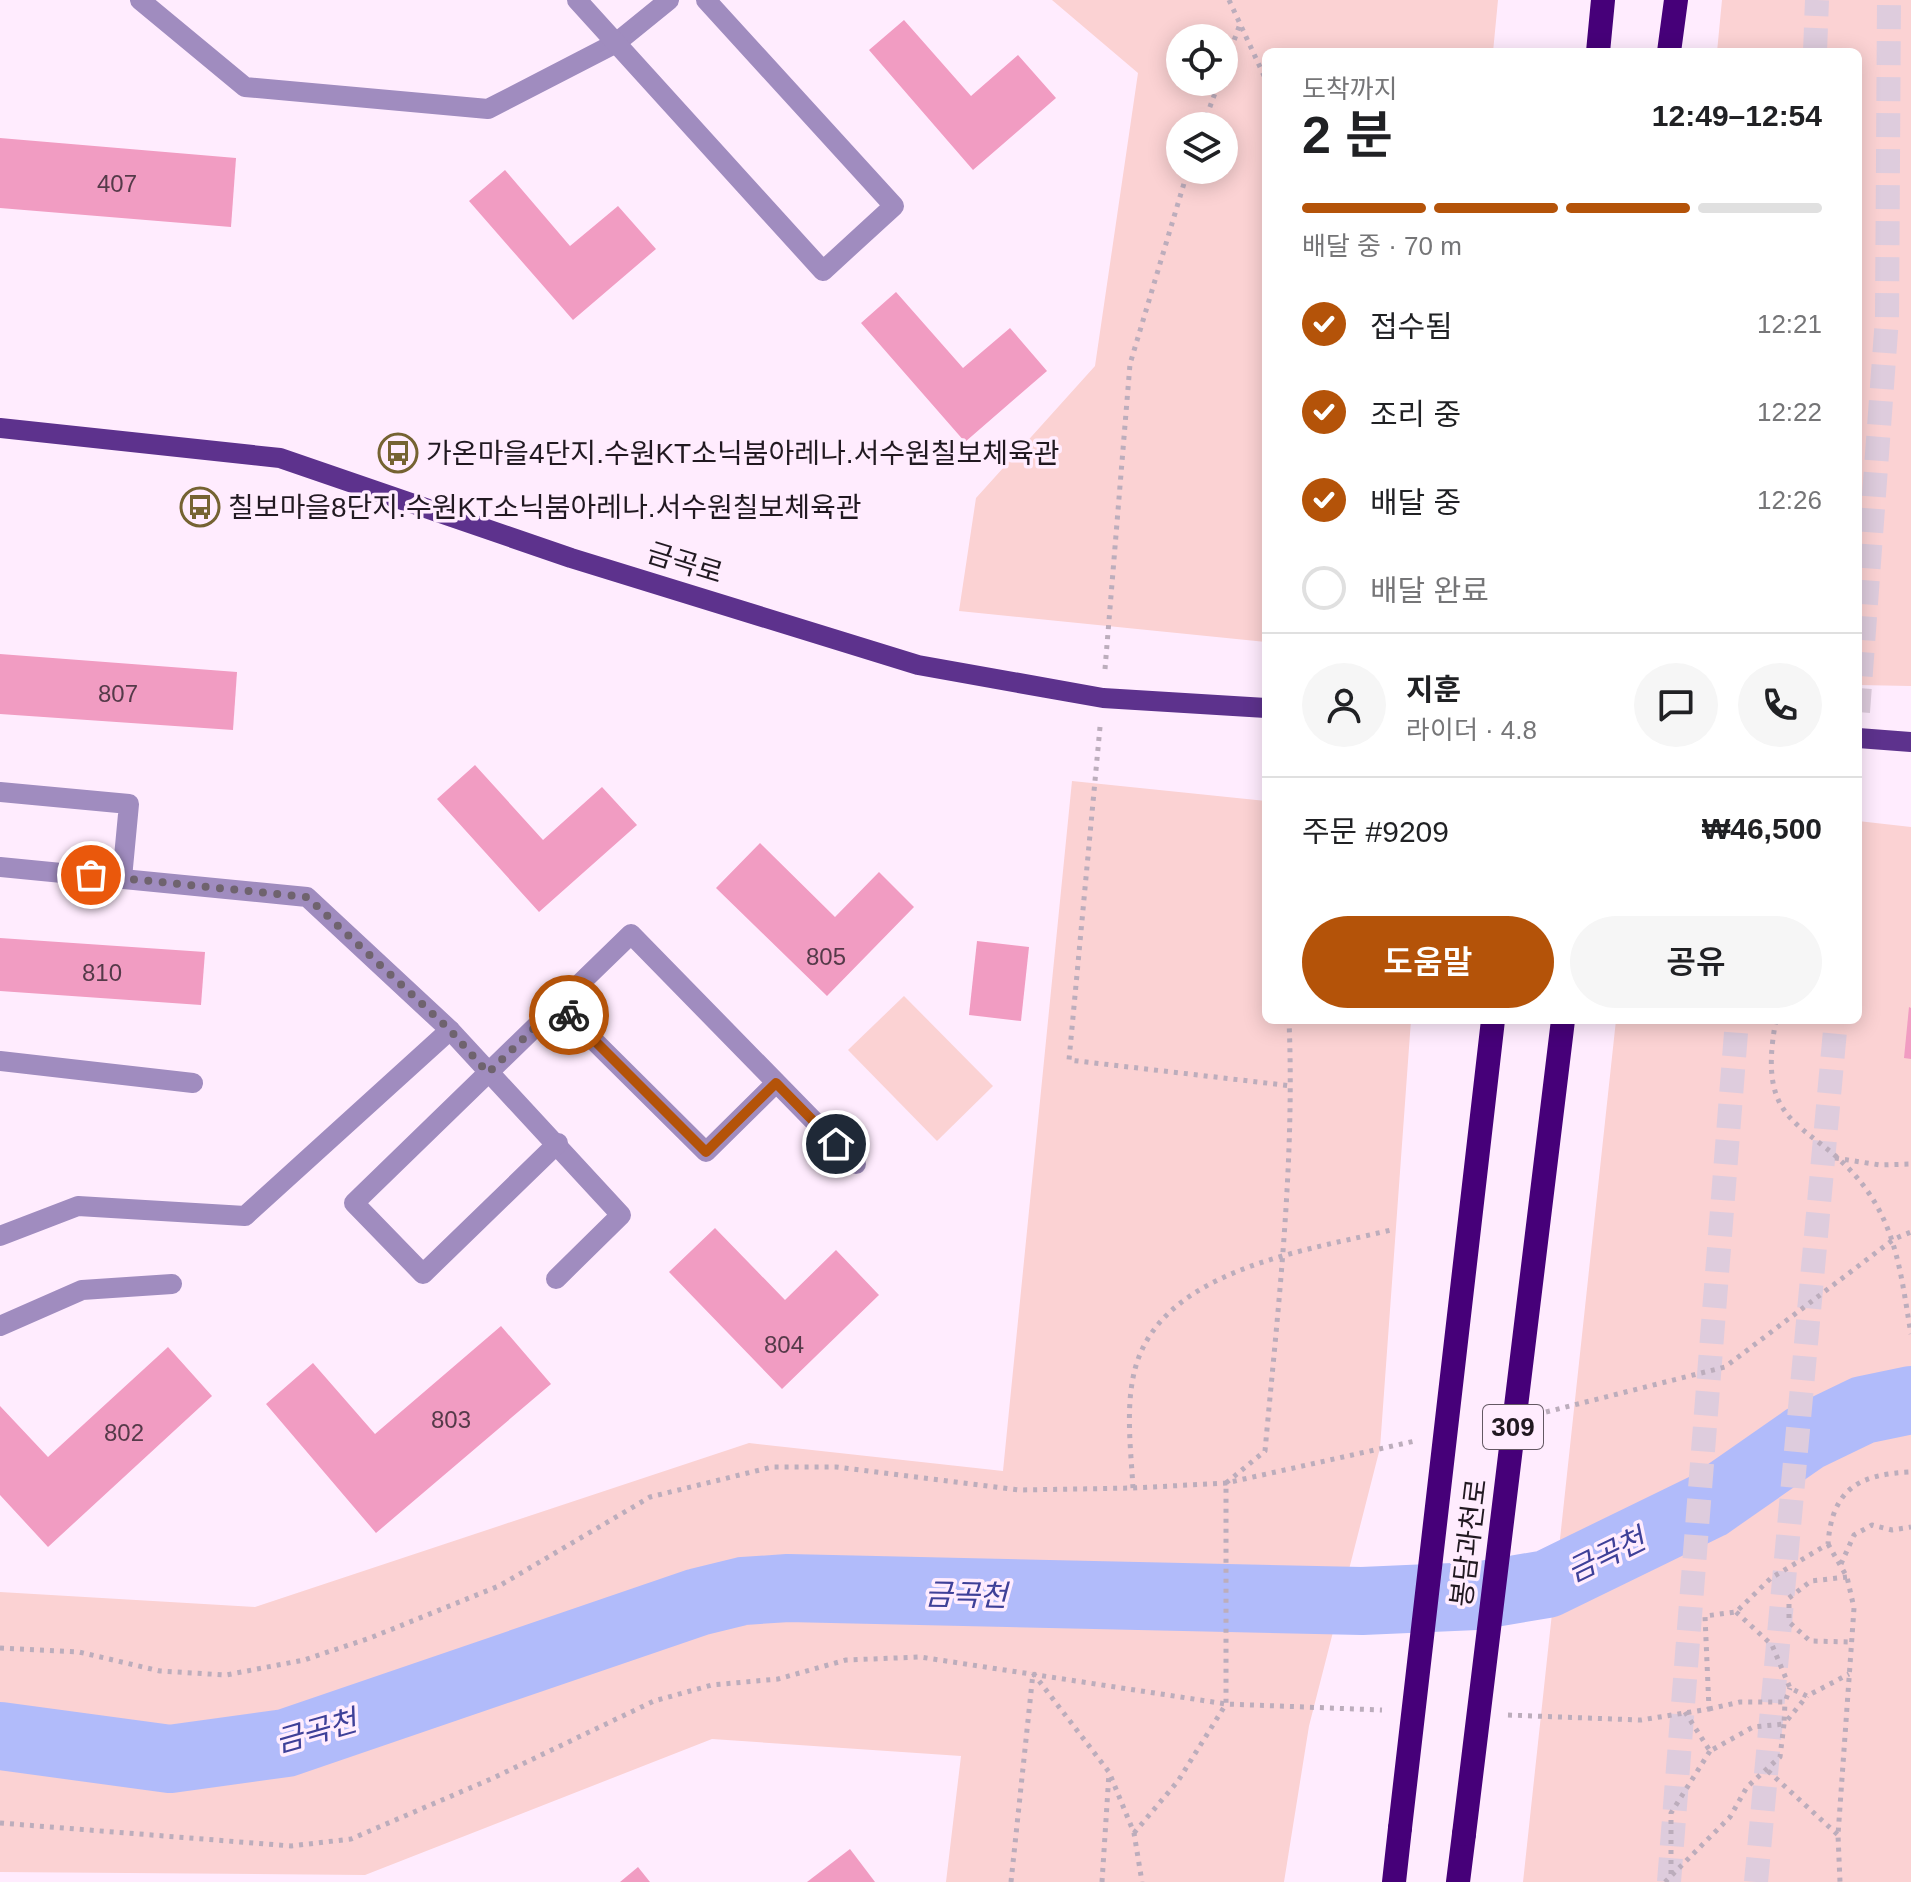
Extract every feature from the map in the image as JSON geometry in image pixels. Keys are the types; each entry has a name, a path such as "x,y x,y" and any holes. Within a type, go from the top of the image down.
{"highway":[{"path":"1598,48 1603,0"},
{"path":"1670,48 1676,0"},
{"name":"봉담과천로","path":"1394,1882 1493,1024"},
{"name":"봉담과천로","path":"1458,1882 1563,1024"}],"main road":[{"name":"금곡로","path":"0,428 280,458 571,558 918,665 1103,698 1262,708"},
{"path":"1862,738 1911,742"}],"lane":[{"path":"140,0 245,87 488,109 616,43 669,0"},
{"path":"577,0 823,271 894,206 706,0"},
{"path":"0,792 129,804 122,878"},
{"path":"0,867 307,897 450,1030 558,1143 621,1215 556,1279"},
{"path":"558,1143 423,1274 354,1203 631,934 856,1164"},
{"path":"558,1005 706,1152 776,1083"},
{"path":"0,1236 78,1206 245,1216 450,1030"},
{"path":"0,1061 193,1083"},
{"path":"0,1326 82,1290 172,1284"}],"path":[{"path":"1229,0 1262,71"},
{"path":"1238,29 1240,23"},
{"path":"1184,184 1130,364 1069,1060 1292,1086"},
{"path":"1226,1483 1265,1451 1283,1257 1292,1086 1289,1024"},
{"path":"1775,1024 1773,1040 1776,1102 1804,1133 1867,1191 1894,1239 1911,1334"},
{"path":"1834,1158 1880,1165 1911,1164"},
{"path":"1133,1488 1129,1413 1133,1376 1143,1347 1171,1309 1208,1282 1283,1257 1395,1229"},
{"path":"1534,1415 1725,1367 1894,1239 1911,1232"},
{"path":"0,1648 79,1652 160,1671 226,1675 304,1660 370,1638 499,1586 650,1497 772,1467 836,1467 1020,1490 1133,1488 1226,1483 1426,1439"},
{"path":"1840,1882 1838,1835 1854,1608 1847,1577 1828,1544 1830,1518 1847,1491 1878,1473 1911,1472"},
{"path":"1134,1833 1178,1781 1226,1704 1226,1483"},
{"path":"1841,1565 1854,1535 1872,1525 1892,1530 1911,1527"},
{"path":"1709,1709 1705,1616 1736,1612 1771,1578 1828,1544"},
{"path":"1847,1577 1811,1581 1789,1598 1789,1622 1810,1641 1851,1642"},
{"path":"1736,1612 1772,1645 1790,1688 1807,1696"},
{"path":"0,1823 277,1846 351,1839 477,1785 654,1701 712,1685 778,1679 846,1660 920,1657 1226,1704 1385,1710"},
{"path":"1033,1672 1109,1772 1134,1833 1142,1882"},
{"path":"1011,1882 1033,1672"},
{"path":"1671,1874 1671,1813 1710,1751 1753,1727 1784,1724 1807,1696 1849,1674"},
{"path":"1665,1882 1730,1817 1747,1787 1780,1757 1785,1702 1790,1688"},
{"path":"1497,1714 1641,1720 1740,1702 1785,1702"},
{"path":"1685,1712 1710,1751"},
{"path":"1768,1771 1838,1835"},
{"path":"1102,1882 1109,1772"}],"shaded area":[{"path":"1052,0 1498,0 1493,48 1262,48 1262,642 959,611 976,498 1095,366 1138,73"},
{"path":"1722,0 1911,0 1911,686 1862,685 1862,48 1717,48"},
{"path":"1072,781 1262,801 1262,1024 1411,1024 1380,1448 1309,1726 1284,1882 946,1882 961,1756 712,1739 365,1875 0,1872 0,1592 255,1607 749,1443 1003,1471"},
{"path":"1862,821 1911,827 1911,1882 1523,1882 1616,1024 1862,1024"},
{"path":"904,996 993,1086 937,1141 848,1050"}],"building":[{"path":"904,20 971,96 1018,55 1056,98 973,170 869,50"},
{"path":"0,138 236,158 231,227 0,208"},
{"path":"505,170 570,246 618,206 656,249 573,320 469,201"},
{"path":"896,292 963,368 1010,328 1047,371 965,442 861,323"},
{"path":"0,654 237,672 233,730 0,714"},
{"path":"475,765 543,840 602,787 637,825 539,912 437,799"},
{"path":"760,843 835,917 879,872 914,907 827,996 716,888"},
{"path":"0,938 205,952 201,1005 0,991"},
{"path":"977,941 1029,947 1021,1021 969,1015"},
{"path":"1911,1008 1911,1059 1904,1058"},
{"path":"715,1228 785,1300 836,1250 879,1295 782,1389 669,1272"},
{"path":"501,1326 551,1384 376,1533 266,1404 313,1363 375,1434"},
{"path":"168,1347 212,1396 48,1547 0,1495 0,1406 48,1457"},
{"path":"850,1849 875,1882 807,1882"},
{"path":"638,1867 650,1882 620,1882"}],"waterway":[{"name":"금곡천","path":"0,1736 170,1759 286,1743 698,1602 743,1591 788,1588 1362,1601 1476,1596 1547,1584 1709,1505 1805,1438 1863,1410 1911,1400"}],"tunnel":[{"path":"1815,48 1817,0"},
{"path":"1862,658 1887,318 1889,0"},
{"path":"1669,1882 1737,1024"},
{"path":"1756,1882 1836,1024"}],"way so far":[{"path":"91,875 307,897 450,1030 488,1073 558,1005 569,1015"}],"place":[{"name":"가온마을4단지.수원KT소닉붐아레나.서수원칠보체육관","path":"398,453"},
{"name":"칠보마을8단지.수원KT소닉붐아레나.서수원칠보체육관","path":"200,507"}],"route":[{"path":"569,1015 706,1152 776,1083 836,1144"}]}
